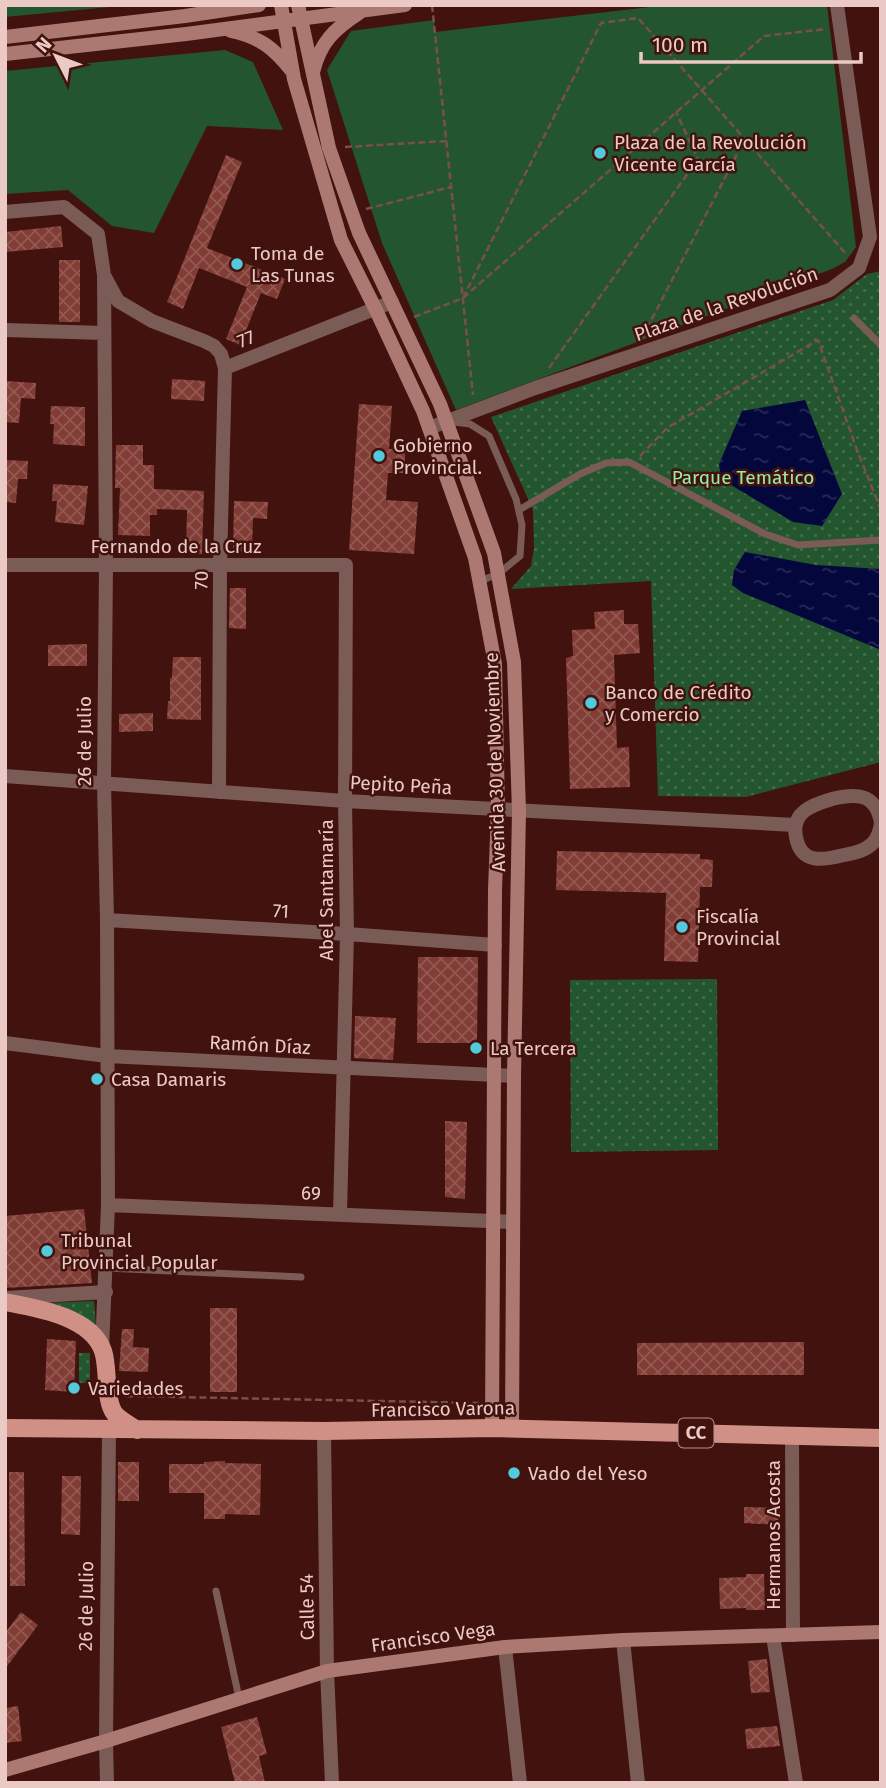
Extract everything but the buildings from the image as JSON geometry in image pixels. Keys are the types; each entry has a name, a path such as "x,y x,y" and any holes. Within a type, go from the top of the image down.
{"main road":[{"path":"5,37 259,5"},
{"name":"Avenida 30 de Noviembre","path":"281,5 293,72 341,240 429,428 475,558 495,664 498,809 492,1429"},
{"path":"5,54 283,21 299,12 363,10 405,5"},
{"path":"312,73 316,58 327,39 340,25 363,10"},
{"name":"Avenida 30 de Noviembre","path":"299,12 329,148 351,213 440,404 494,553 514,662 519,811 512,1429"},
{"path":"223,29 244,34 268,45 293,72"},
{"path":"5,1300 53,1311 76,1322 92,1334 102,1349 109,1399 115,1414 137,1430"},
{"path":"77,1430 95,1419 109,1399"},
{"name":"Francisco Varona","path":"5,1428 324,1432 512,1429 881,1438"},
{"name":"Francisco Vega","path":"5,1770 327,1671 505,1647 623,1640 881,1632"}],"street":[{"path":"837,5 870,237 859,268"},
{"name":"26 de Julio","path":"5,212 64,207 98,234 104,275 104,782 108,1205 102,1349"},
{"name":"Plaza de la Revolución","path":"429,428 535,388 830,290 859,268"},
{"name":"77","path":"104,275 118,300 152,321 214,346 221,354 225,368 392,302"},
{"path":"5,330 104,333"},
{"name":"70","path":"219,792 220,565 225,368"},
{"name":"Fernando de la Cruz","path":"5,565 346,565"},
{"name":"Abel Santamaría","path":"340,1214 347,934 346,565"},
{"name":"Pepito Peña","path":"5,776 345,801 795,825"},
{"path":"850,794 868,799 875,806 881,823 875,841 867,848 821,860 811,858 803,852 795,835 795,825 805,809 813,804 850,794"},
{"name":"71","path":"107,920 495,945"},
{"name":"Ramón Díaz","path":"5,1043 107,1056 514,1076"},
{"name":"69","path":"108,1205 513,1222"},
{"path":"5,1300 106,1292"},
{"name":"26 de Julio","path":"107,1783 109,1430"},
{"name":"Calle 54","path":"324,1432 327,1671 332,1783"},
{"name":"Hermanos Acosta","path":"792,1435 793,1634"},
{"name":"Hermanos Acosta","path":"773,1636 796,1783"},
{"path":"623,1640 638,1783"},
{"path":"505,1647 520,1783"}],"lane":[{"path":"854,318 881,345"},
{"path":"446,421 470,425 489,436 516,499 522,524 520,556 498,574 480,581"},
{"path":"519,510 580,474 607,463 629,462 765,534 798,545 881,540"},
{"path":"106,1268 301,1277"},
{"path":"216,1591 239,1698"}],"path":[{"path":"432,5 474,410"},
{"path":"463,298 601,23 638,18 859,268"},
{"path":"401,321 463,298 764,36 840,27"},
{"path":"535,388 698,159 676,112"},
{"path":"634,355 745,139"},
{"path":"329,148 446,141"},
{"path":"351,213 451,187"},
{"path":"632,464 667,428 818,340 881,510"},
{"path":"109,1399 492,1403"}],"green space":[{"path":"5,5 131,5 5,17"},
{"name":"Plaza de la Revolución Vicente García","path":"667,5 827,5 856,247 845,262 832,269 456,410 382,243 327,70 351,31 434,20 435,32"},
{"path":"225,50 253,62 283,130 207,126 154,233 112,226 68,190 5,194 5,71"},
{"name":"Parque Temático","path":"881,271 881,762 746,797 658,796 651,581 511,589 531,566 534,548 533,510 491,417 833,300 867,274"},
{"path":"717,979 718,1150 571,1152 570,980"},
{"path":"94,1301 96,1326 44,1303"},
{"path":"79,1353 90,1353 90,1383 79,1383"}],"water":[{"path":"805,400 842,494 822,526 793,522 721,479 719,464 742,411"},
{"path":"745,552 816,565 881,569 881,650 743,593 732,585 734,570"}],"place":[{"name":"Plaza de la Revolución Vicente García","path":"600,153"},
{"name":"Toma de Las Tunas","path":"237,264"},
{"name":"Gobierno Provincial.","path":"379,456"},
{"name":"Banco de Crédito y Comercio","path":"591,703"},
{"name":"Fiscalía Provincial","path":"682,927"},
{"name":"La Tercera","path":"476,1048"},
{"name":"Casa Damaris","path":"97,1079"},
{"name":"Tribunal Provincial Popular","path":"47,1251"},
{"name":"Variedades","path":"74,1388"},
{"name":"Vado del Yeso","path":"514,1473"}]}
